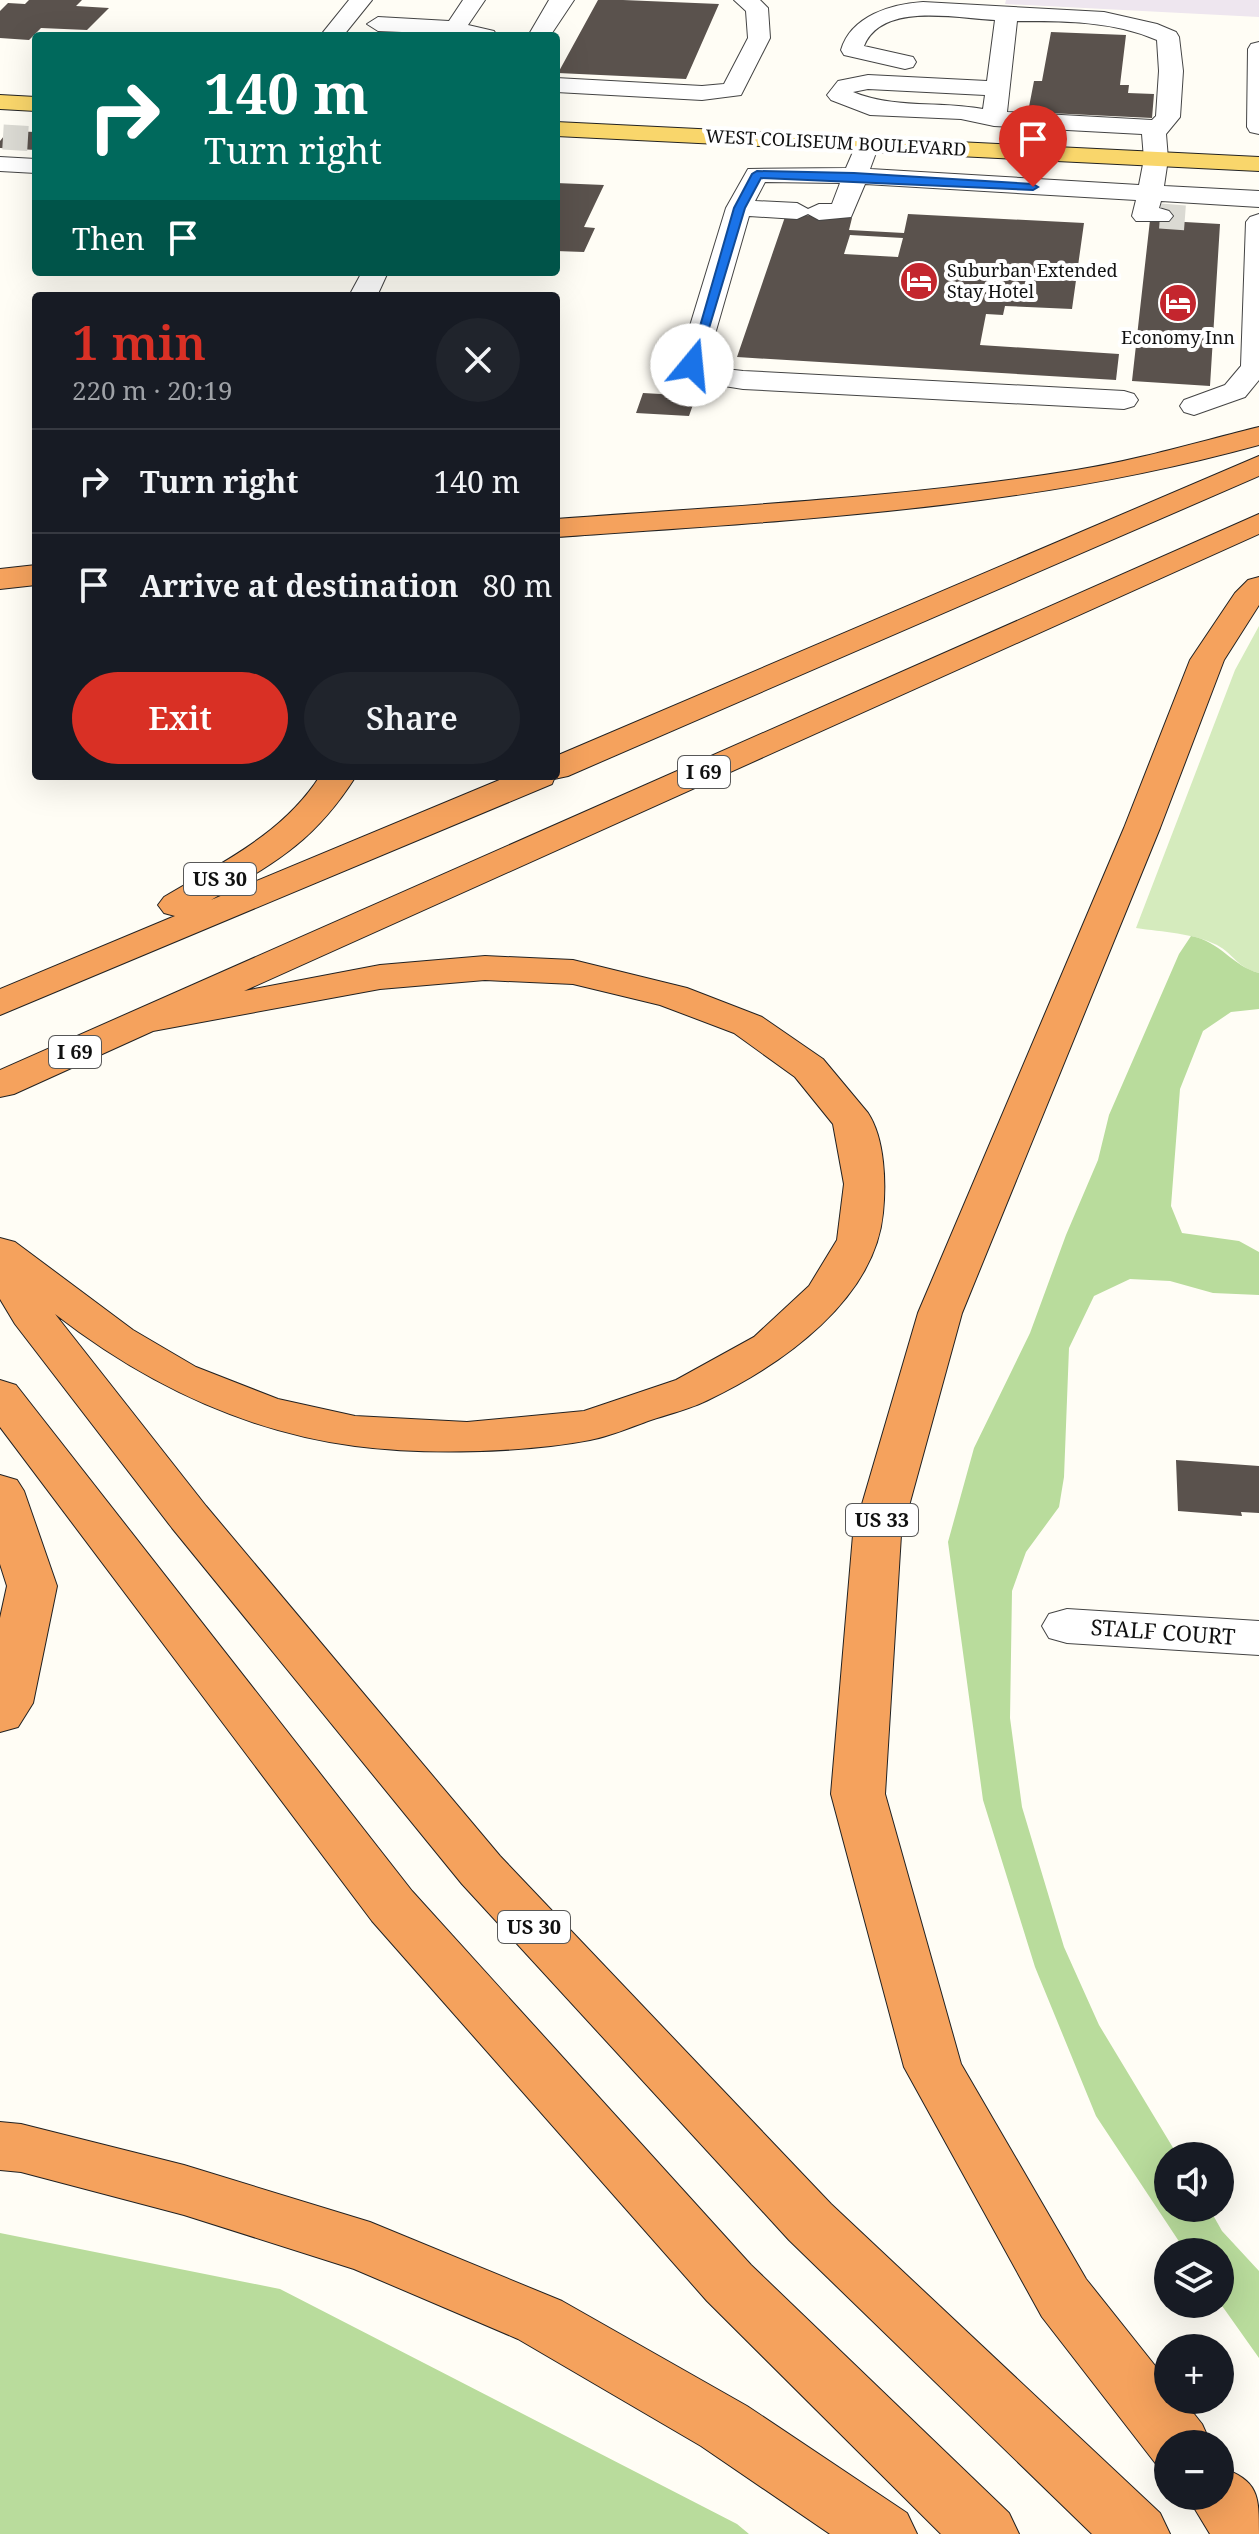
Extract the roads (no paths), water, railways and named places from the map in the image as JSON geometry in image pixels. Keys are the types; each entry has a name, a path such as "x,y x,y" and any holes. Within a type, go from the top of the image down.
{"highway":[{"path":"560,528 889,504 1055,483 1182,457 1259,436"},
{"path":"560,767 1259,465"},
{"name":"I 69","path":"0,1085 1259,523"},
{"path":"0,579 32,575"},
{"name":"US 33","path":"1168,2430 1064,2298 933,2067 858,1794 877,1535 940,1313 1136,842 1207,660 1246,600 1259,587"},
{"path":"0,605 32,603"},
{"name":"US 30","path":"88,966 190,896 276,846 320,804 335,780"},
{"path":"0,1003 530,780"},
{"path":"0,1251 117,1340 180,1377 252,1406 355,1431 467,1437 589,1425 692,1390 770,1347 826,1294 859,1240 865,1184 853,1122 809,1068 748,1025 673,996 573,972 485,968 380,977 150,1020"},
{"name":"US 30","path":"0,1260 31,1314 189,1517 481,1870 810,2222 1137,2534"},
{"path":"0,1395 392,1906 729,2283 986,2534"},
{"path":"0,1491 32,1586 7,1703 0,1714"},
{"path":"0,2146 21,2148 184,2190 370,2248 540,2320 724,2426 884,2534"},
{"path":"1231,2510 1249,2534"}],"main road":[{"path":"0,102 32,104"},
{"name":"WEST COLISEUM BOULEVARD","path":"562,130 1259,164"}],"street":[{"path":"337,29 361,0"},
{"path":"455,28 474,0"},
{"path":"541,32 563,0"},
{"path":"560,85 702,93 733,90 759,38 757,8 745,0"},
{"path":"905,62 852,50 853,42 870,25 913,9 1114,20 1150,27 1168,37 1171,71 1168,117 1154,133 1156,159 1152,208"},
{"path":"991,151 1007,14"},
{"path":"337,29 455,28 470,32"},
{"path":"1259,49 1259,127"},
{"path":"998,89 868,82 846,86 839,95 870,108 1158,128"},
{"path":"562,130 587,87"},
{"path":"743,201 808,212 842,212 868,144"},
{"path":"0,164 32,166"},
{"path":"743,201 850,188 1258,214"},
{"path":"743,201 692,365 709,376 1124,400"},
{"path":"1187,218 1258,214"},
{"path":"1194,406 1235,391 1257,367 1258,214"},
{"name":"STALF COURT","path":"1067,1626 1259,1638"}],"tunnel":[{"path":"3,137 32,139"},
{"path":"1160,216 1187,218"}],"place":[{"name":"Suburban Extended Stay Hotel","path":"919,281"},
{"name":"Economy Inn","path":"1178,303"}]}
